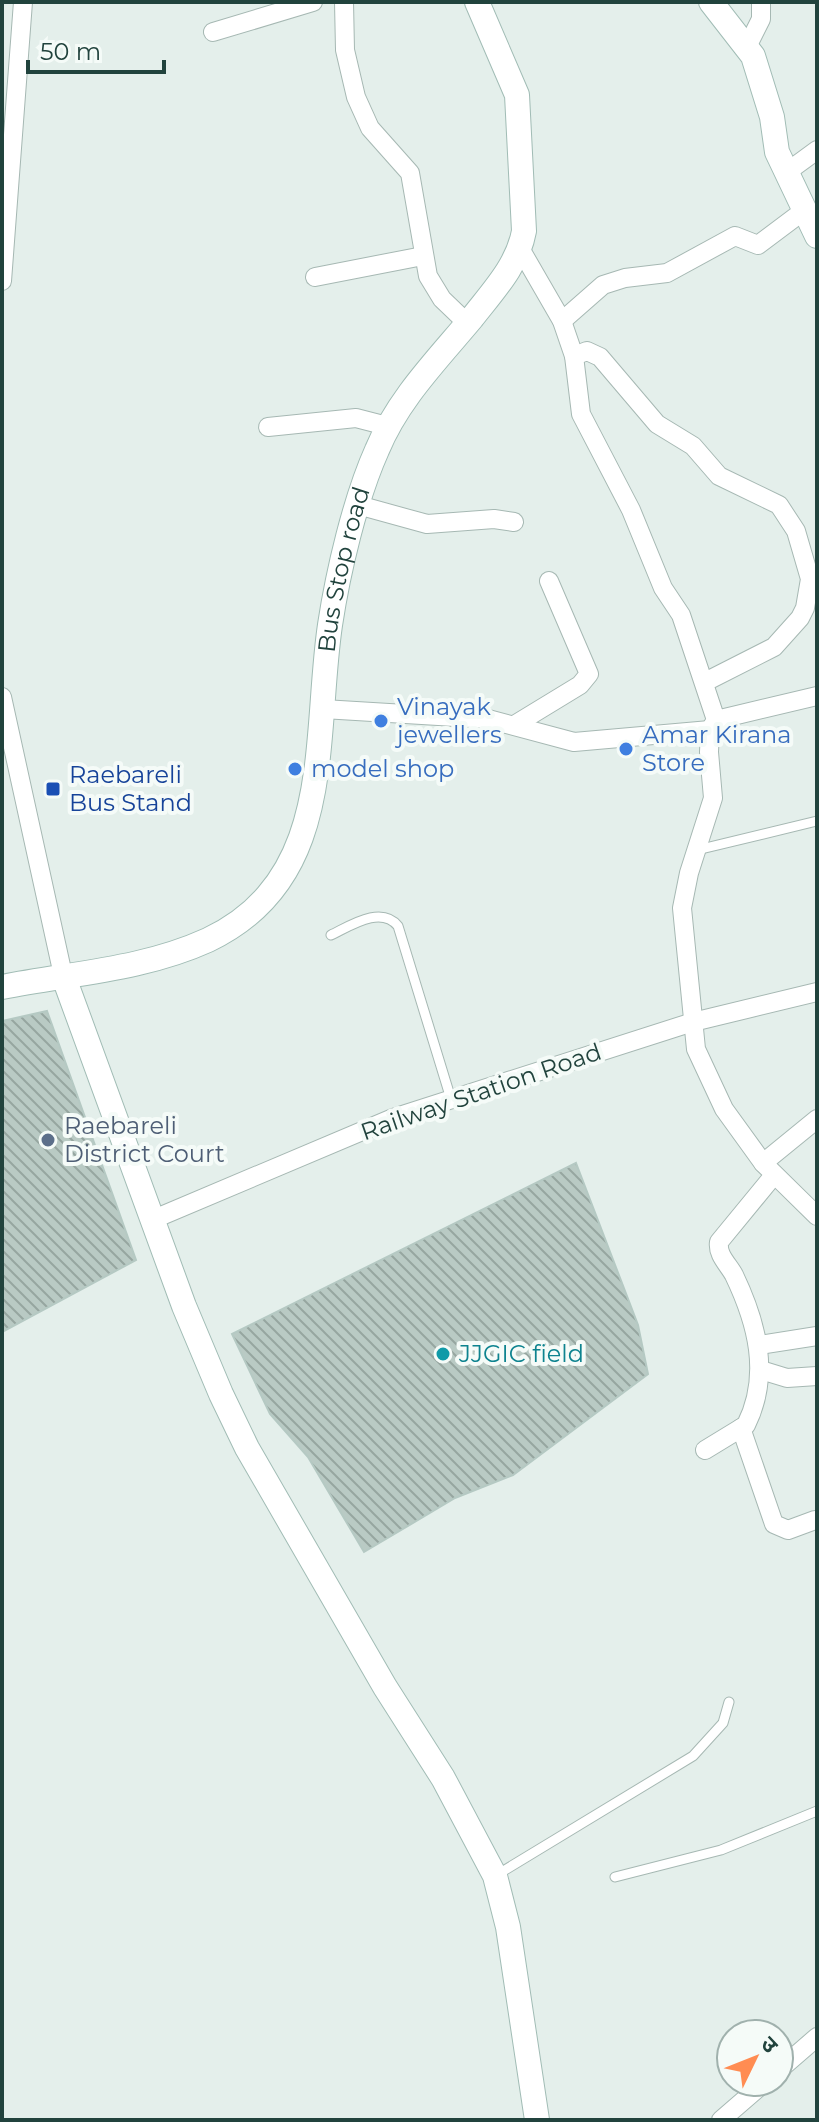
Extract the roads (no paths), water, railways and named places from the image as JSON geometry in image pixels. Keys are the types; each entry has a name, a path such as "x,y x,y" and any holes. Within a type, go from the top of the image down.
{"street":[{"path":"2,281 7,152 23,2"},
{"path":"213,32 313,2"},
{"path":"344,2 345,50 356,97 370,128 410,173 416,191 423,256 434,289 467,323"},
{"path":"477,2 517,95 524,231 521,250 562,321 574,356 581,414 631,510 657,576 681,615 705,682 713,725 713,798 682,908 696,1049 724,1109 768,1169 817,1216"},
{"path":"562,321 593,292 613,280 667,273 735,236 758,245 814,226 777,152 761,76 747,47 711,2"},
{"path":"747,47 761,19 761,2"},
{"path":"787,172 817,150"},
{"name":"Bus Stop road","path":"3,982 101,972 170,955 210,938 249,915 291,862 316,790 331,622 358,505 387,426 521,250"},
{"path":"315,277 423,256"},
{"path":"574,356 587,351 600,357 657,424 693,446 719,476 779,505 796,531 810,579 800,618 774,647 705,682"},
{"path":"268,427 356,418 387,426"},
{"path":"358,505 427,524 494,519 514,522"},
{"path":"516,724 580,685 589,674 549,581"},
{"path":"323,709 470,717 516,724 574,742 713,725 817,696"},
{"path":"2,697 63,975 192,1328 247,1448 385,1687 443,1778 495,1876 510,1941 525,2058 537,2120"},
{"name":"Railway Station Road","path":"154,1219 393,1118 693,1022 817,992"},
{"path":"705,1450 741,1428 751,1415 761,1370 759,1345 741,1291 718,1249 723,1235 768,1169 817,1119"},
{"path":"759,1345 817,1336"},
{"path":"761,1370 787,1378 817,1376"},
{"path":"741,1428 774,1524 788,1530 815,1520"},
{"path":"795,2056 817,2037"},
{"path":"721,2120 746,2098"}],"lane":[{"path":"697,850 817,821"},
{"path":"331,935 376,916 392,919 398,926 451,1099"},
{"path":"495,1876 693,1756 723,1723 729,1702"},
{"path":"615,1877 721,1850 817,1811"}],"place":[{"name":"Vinayak jewellers","path":"381,721"},
{"name":"Amar Kirana Store","path":"626,749"},
{"name":"model shop","path":"295,769"},
{"name":"Raebareli Bus Stand","path":"53,789"},
{"name":"Raebareli District Court","path":"48,1140"},
{"name":"JJGIC field","path":"443,1354"}]}
